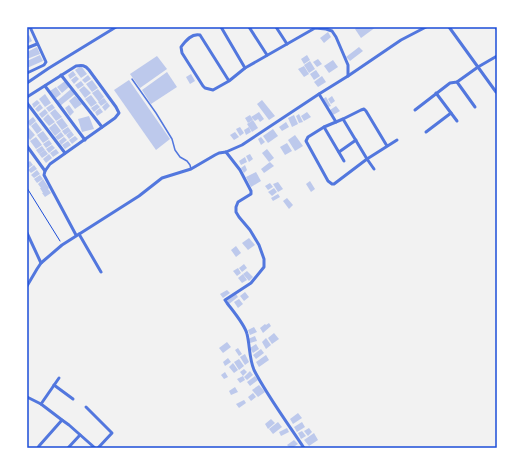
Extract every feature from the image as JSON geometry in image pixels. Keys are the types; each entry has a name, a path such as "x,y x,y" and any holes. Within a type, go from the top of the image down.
{"street":[{"path":"27,73 44,65 46,62 30,27"},
{"path":"27,83 116,27"},
{"path":"221,27 245,68"},
{"path":"249,27 267,55"},
{"path":"276,27 287,44"},
{"path":"27,286 41,263 62,245 139,196 162,178 191,170 215,155 242,145 401,40 426,27"},
{"path":"449,27 496,92"},
{"path":"229,81 200,35 196,34 184,42 181,47 182,53 205,88 213,90 229,81 245,68 315,28 326,28 332,31 342,49 348,65 348,76"},
{"path":"27,48 37,44"},
{"path":"415,110 450,83 457,82 497,56"},
{"path":"27,97 76,66 83,65 90,70 118,110 119,113 115,118 50,164 44,175 101,272"},
{"path":"61,75 102,127"},
{"path":"457,82 475,107"},
{"path":"45,86 85,140"},
{"path":"436,93 457,121"},
{"path":"319,94 336,122"},
{"path":"27,103 65,154"},
{"path":"387,146 364,109 324,127 306,138 306,141 330,183 334,184 367,159 397,140"},
{"path":"426,132 452,113"},
{"path":"343,119 374,169"},
{"path":"324,127 344,161"},
{"path":"339,152 356,140"},
{"path":"27,146 45,171"},
{"path":"226,152 240,170 252,191 251,194 238,202 236,212 259,244 264,259 264,267 251,283 225,300 245,327 251,362 255,371 270,397 304,448"},
{"path":"28,236 41,263"},
{"path":"41,404 59,378"},
{"path":"54,385 73,399"},
{"path":"27,397 41,404 69,424 95,448"},
{"path":"86,407 112,433 98,448"},
{"path":"38,448 62,420"},
{"path":"68,448 80,435"}],"lane":[{"path":"132,79 172,139 175,150 180,157 187,161 191,170"}],"path":[{"path":"27,189 62,245"}],"building":[{"path":"357,27 376,27 361,38 355,29"},
{"path":"328,32 331,37 324,43 320,38"},
{"path":"29,35 32,41 27,44 27,36"},
{"path":"37,47 40,54 27,59 27,52"},
{"path":"359,47 363,51 350,61 346,57"},
{"path":"40,55 43,61 27,68 27,61"},
{"path":"307,55 310,60 304,64 301,59"},
{"path":"157,56 167,69 140,88 130,74"},
{"path":"318,59 322,64 317,67 313,62"},
{"path":"333,60 338,67 329,73 324,66"},
{"path":"310,61 315,69 309,73 304,65"},
{"path":"81,66 87,74 81,78 75,70"},
{"path":"304,66 309,74 304,77 298,69"},
{"path":"316,70 320,76 314,80 310,74"},
{"path":"73,71 76,75 70,79 68,75"},
{"path":"167,72 177,87 151,104 142,90"},
{"path":"191,74 195,81 190,84 186,77"},
{"path":"88,75 91,79 85,83 82,80"},
{"path":"76,76 79,79 74,84 71,80"},
{"path":"322,76 326,82 318,87 314,82"},
{"path":"92,80 98,88 92,92 86,84"},
{"path":"129,80 170,139 156,150 114,90"},
{"path":"65,81 69,87 62,93 57,87"},
{"path":"81,81 84,85 78,89 75,85"},
{"path":"84,86 91,93 85,98 79,90"},
{"path":"56,87 61,94 56,98 50,91"},
{"path":"71,89 75,94 60,106 57,101"},
{"path":"98,89 104,97 99,102 92,93"},
{"path":"45,94 51,103 45,107 39,99"},
{"path":"91,95 97,103 91,107 85,99"},
{"path":"75,96 82,104 75,109 69,101"},
{"path":"332,96 335,101 331,104 328,99"},
{"path":"326,97 331,106 328,107 323,99"},
{"path":"104,98 107,102 101,106 98,102"},
{"path":"37,100 40,103 34,108 32,104"},
{"path":"262,100 275,116 269,120 257,104"},
{"path":"107,102 110,106 105,111 102,107"},
{"path":"40,104 43,108 38,112 35,109"},
{"path":"52,104 55,108 49,112 46,108"},
{"path":"97,104 100,107 94,112 91,108"},
{"path":"69,105 74,112 70,116 65,108"},
{"path":"336,106 340,111 333,115 330,110"},
{"path":"100,108 103,112 97,116 95,112"},
{"path":"45,109 48,113 42,118 39,114"},
{"path":"55,109 62,117 56,121 50,113"},
{"path":"259,112 264,119 260,122 258,119 255,121 251,117"},
{"path":"307,112 311,117 304,121 301,116"},
{"path":"48,114 55,122 49,126 43,119"},
{"path":"299,114 303,122 299,123 296,116"},
{"path":"250,115 253,120 248,123 245,118"},
{"path":"294,115 298,124 292,127 288,118"},
{"path":"89,116 94,129 82,132 78,119"},
{"path":"33,117 36,121 30,126 27,122"},
{"path":"62,118 68,126 62,130 56,122"},
{"path":"253,120 258,128 252,132 247,124"},
{"path":"36,122 42,130 37,134 31,126"},
{"path":"286,122 289,127 282,131 279,127"},
{"path":"55,123 61,131 55,136 49,128"},
{"path":"68,127 71,131 65,135 62,131"},
{"path":"240,127 244,133 240,136 236,129"},
{"path":"249,127 251,132 246,135 244,130"},
{"path":"29,128 35,135 30,140 27,136 27,129"},
{"path":"273,129 278,136 268,143 263,136"},
{"path":"43,131 49,139 43,143 37,135"},
{"path":"71,131 74,135 69,139 66,135"},
{"path":"61,132 64,136 58,140 55,137"},
{"path":"235,132 239,137 234,140 230,135"},
{"path":"295,135 303,146 295,151 288,140"},
{"path":"75,136 78,139 72,144 69,140"},
{"path":"36,137 42,145 36,149 30,141"},
{"path":"64,137 67,140 61,145 59,141"},
{"path":"261,137 265,142 261,145 258,139"},
{"path":"49,140 52,144 46,148 43,144"},
{"path":"68,141 71,145 65,149 62,145"},
{"path":"287,143 292,151 285,155 280,147"},
{"path":"52,145 55,148 49,153 46,149"},
{"path":"42,146 45,150 39,154 36,150"},
{"path":"56,149 59,153 53,157 50,153"},
{"path":"267,149 274,158 269,162 262,153"},
{"path":"45,150 48,154 42,158 39,154"},
{"path":"49,154 52,158 46,163 43,159"},
{"path":"250,154 253,159 249,162 246,156"},
{"path":"245,157 247,162 241,165 239,161"},
{"path":"30,161 33,165 27,169 27,163"},
{"path":"270,162 274,166 264,173 261,169"},
{"path":"34,165 37,169 31,173 28,170"},
{"path":"245,165 247,170 244,173 241,168"},
{"path":"37,170 40,174 34,178 31,175"},
{"path":"256,172 261,181 251,187 246,177"},
{"path":"40,175 43,179 37,183 34,179"},
{"path":"43,179 51,193 45,197 38,184"},
{"path":"310,181 315,189 311,192 306,184"},
{"path":"278,182 283,189 278,192 273,184"},
{"path":"270,183 273,187 268,190 265,186"},
{"path":"274,188 277,192 272,196 268,192"},
{"path":"278,194 280,197 273,201 271,198"},
{"path":"287,198 293,205 289,209 283,201"},
{"path":"249,238 255,245 248,250 242,243"},
{"path":"236,246 241,253 236,257 231,250"},
{"path":"244,264 247,268 242,272 239,268"},
{"path":"238,268 241,273 237,276 233,271"},
{"path":"247,271 253,277 249,281 243,274"},
{"path":"243,274 247,280 242,283 238,278"},
{"path":"227,290 230,293 223,298 220,294"},
{"path":"245,292 249,297 244,301 240,296"},
{"path":"236,294 238,297 229,304 227,300"},
{"path":"239,299 243,304 238,308 234,302"},
{"path":"269,323 271,326 263,333 260,328"},
{"path":"254,327 257,332 250,335 248,330"},
{"path":"274,333 279,339 272,344 268,338"},
{"path":"255,336 257,341 250,343 248,339"},
{"path":"266,338 271,345 266,349 262,342"},
{"path":"227,342 231,347 223,353 219,348"},
{"path":"256,344 259,349 253,353 250,348"},
{"path":"238,348 242,354 239,356 235,350"},
{"path":"261,349 264,353 256,359 253,355"},
{"path":"245,354 249,362 245,365 240,357"},
{"path":"266,355 269,360 259,367 256,362"},
{"path":"228,358 231,362 225,366 223,362"},
{"path":"239,359 244,366 239,370 234,362"},
{"path":"233,363 238,370 234,373 229,367"},
{"path":"244,369 247,372 243,376 240,372"},
{"path":"250,371 253,375 247,380 244,377"},
{"path":"225,372 228,377 224,379 221,375"},
{"path":"243,376 245,380 240,383 237,379"},
{"path":"255,376 258,380 250,386 247,382"},
{"path":"259,385 265,392 258,397 252,390"},
{"path":"235,387 238,392 231,395 229,391"},
{"path":"253,393 256,397 251,401 248,397"},
{"path":"244,400 246,403 239,408 236,404"},
{"path":"298,413 302,418 293,424 290,419"},
{"path":"271,419 275,423 268,429 265,424"},
{"path":"278,422 282,427 273,434 269,429"},
{"path":"302,422 305,427 297,432 294,427"},
{"path":"287,428 289,432 281,436 279,432"},
{"path":"309,428 312,432 308,436 304,431"},
{"path":"302,431 306,436 301,439 298,433"},
{"path":"314,433 318,440 309,446 304,440"},
{"path":"294,440 298,444 290,448 287,445"}]}
